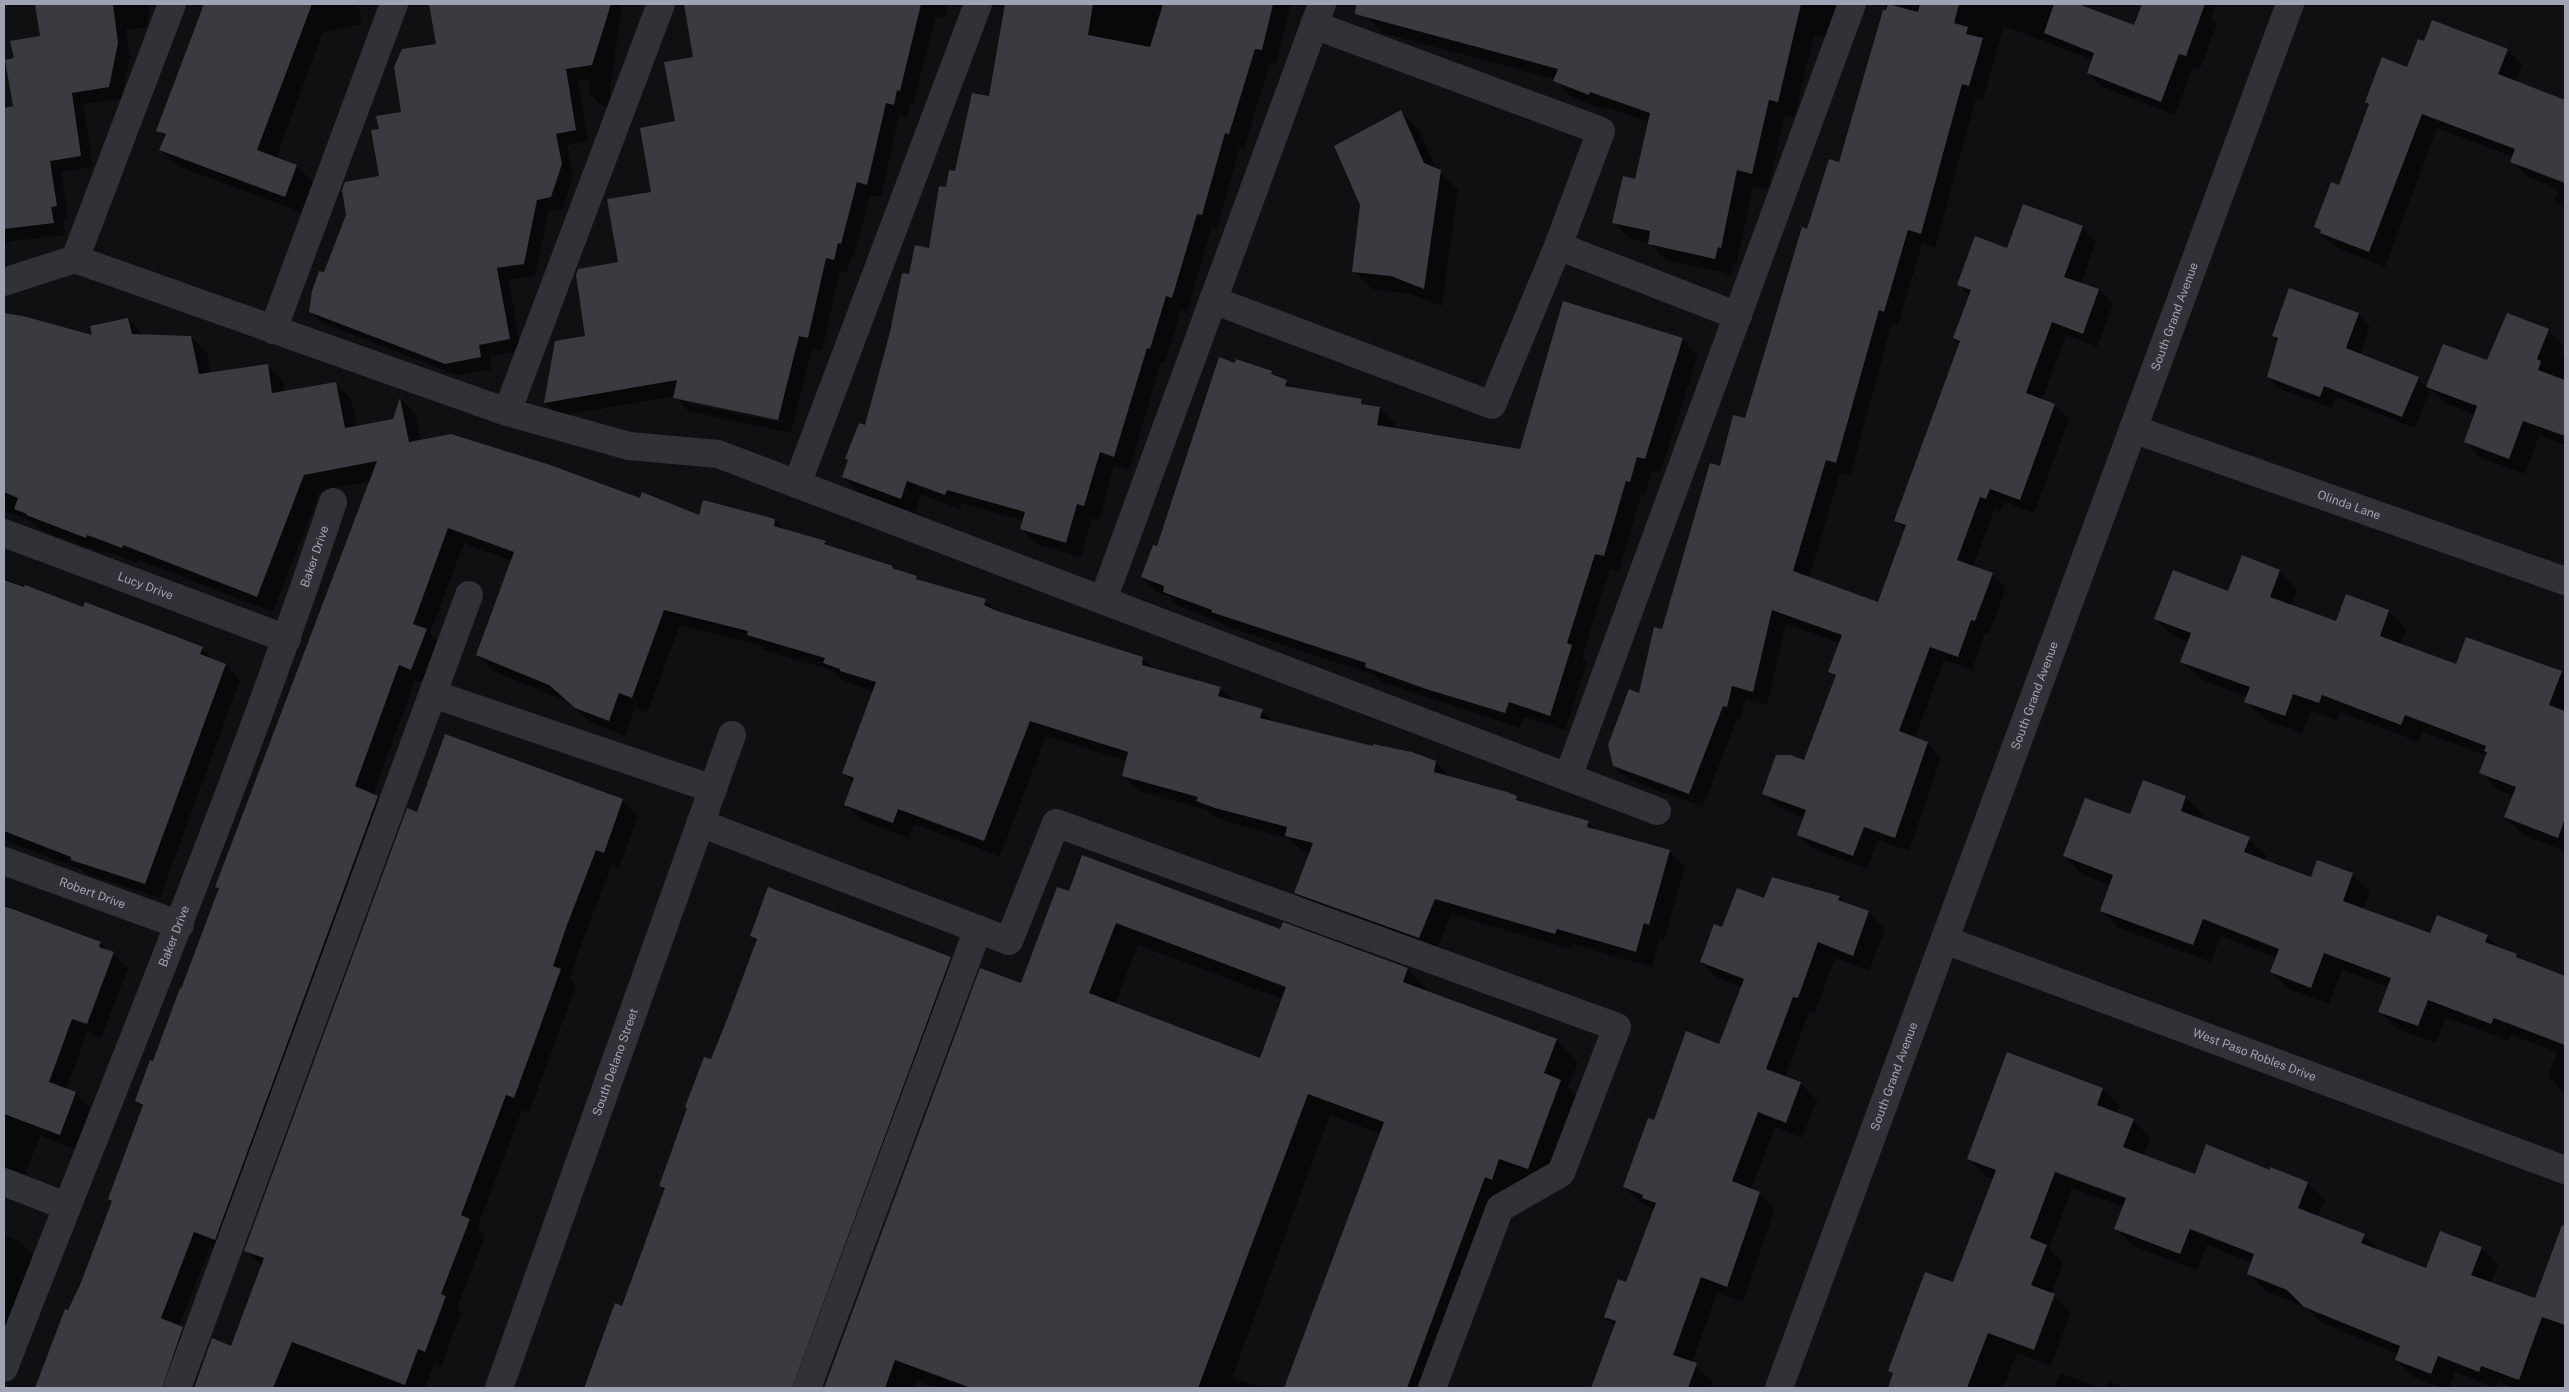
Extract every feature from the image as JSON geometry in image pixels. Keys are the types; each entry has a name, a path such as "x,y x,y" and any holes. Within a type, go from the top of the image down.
{"street":[{"path":"75,259 172,4"},
{"path":"274,330 394,4"},
{"path":"507,412 661,4"},
{"path":"797,484 978,4"},
{"path":"1568,777 1852,4"},
{"name":"South Grand Avenue","path":"1779,1388 2290,4"},
{"path":"1103,600 1213,300 1318,14 1600,131 1558,246 1492,405 1213,300"},
{"path":"1558,246 1738,316"},
{"path":"4,282 75,259 507,412 629,446 718,454 1657,811"},
{"name":"Olinda Lane","path":"2133,429 2565,581"},
{"name":"Baker Drive","path":"4,1368 66,1206 180,925 287,639 333,502"},
{"name":"Lucy Drive","path":"4,534 287,639"},
{"path":"177,1388 469,595"},
{"path":"433,694 712,789"},
{"name":"South Delano Street","path":"499,1388 732,735"},
{"path":"700,824 1009,941 1056,822 1617,1027 1561,1173 1500,1208 1432,1388"},
{"name":"Robert Drive","path":"4,861 180,925"},
{"path":"807,1388 978,928"},
{"name":"West Paso Robles Drive","path":"1945,940 2565,1170"},
{"path":"4,1182 66,1206"}],"building":[{"path":"35,4 113,4 118,43 109,87 72,93 81,156 50,161 57,206 51,207 54,223 4,229 4,108 13,106 5,60 14,58 10,41 40,36"},
{"path":"204,4 312,4 257,150 297,165 285,197 159,150 166,134 156,131"},
{"path":"429,4 611,4 592,65 566,69 576,130 556,134 562,164 551,197 537,200 524,264 497,268 510,339 479,345 481,357 445,364 309,312 312,291 319,271 324,272 346,215 342,190 345,182 379,176 371,130 379,129 376,116 401,112 394,67 402,49 436,44"},
{"path":"684,4 921,4 900,91 897,90 894,105 886,103 867,185 857,182 841,244 838,243 834,260 826,258 808,338 799,336 778,420 673,398 677,380 544,403 555,341 585,336 576,275 578,269 618,262 607,199 651,192 640,128 675,121 664,62 693,57"},
{"path":"1005,4 1093,4 1088,35 1150,47 1163,4 1273,4 1262,50 1255,49 1229,134 1225,133 1202,215 1197,214 1172,298 1166,296 1150,349 1147,348 1114,457 1100,452 1084,506 1077,504 1066,543 1020,529 1025,512 947,490 945,495 907,481 901,499 842,477 848,460 845,459 859,423 865,425 890,332 902,273 909,274 915,245 929,248 939,186 946,187 949,170 955,171 972,93 989,96"},
{"path":"1356,4 1801,4 1778,102 1769,100 1752,174 1737,170 1721,248 1718,247 1715,259 1648,244 1650,231 1612,223 1623,176 1635,179 1650,113 1590,92 1589,95 1553,81 1558,69 1355,14"},
{"path":"1888,4 1918,12 1920,4 1959,4 1954,23 1968,27 1966,34 1983,38 1969,86 1962,84 1921,234 1908,230 1884,312 1879,310 1836,463 1826,460 1793,571 1878,602 1906,525 1894,521 1960,341 1953,338 1971,290 1957,285 1975,236 2007,248 2023,204 2083,226 2064,277 2099,289 2083,334 2052,322 2026,393 2055,404 2020,500 1990,489 1986,499 1980,497 1957,560 1993,573 1975,621 1971,620 1958,657 1930,647 1899,731 1928,742 1895,838 1864,827 1853,856 1797,835 1806,810 1762,794 1776,755 1790,755 1804,760 1836,675 1828,672 1842,635 1772,610 1753,692 1732,686 1727,707 1723,706 1689,794 1613,766 1608,745 1629,689 1639,693 1654,627 1662,629 1710,463 1720,466 1733,415 1745,418 1802,227 1807,229 1829,159 1839,162 1883,10 1886,10"},
{"path":"2054,4 2078,4 2134,25 2142,4 2205,4 2186,56 2179,54 2161,102 2087,73 2094,53 2044,33"},
{"path":"2432,20 2508,49 2498,74 2565,100 2565,183 2510,162 2515,149 2422,114 2369,252 2320,233 2321,230 2314,227 2331,182 2339,185 2369,104 2365,102 2382,57 2407,67 2418,39 2424,41"},
{"path":"1401,110 1424,163 1441,170 1424,289 1391,276 1352,272 1360,205 1334,146"},
{"path":"2289,288 2359,313 2346,348 2419,377 2402,417 2324,386 2320,397 2267,377 2278,338 2272,336"},
{"path":"1563,301 1683,338 1645,459 1637,457 1630,482 1626,481 1604,556 1595,554 1567,643 1572,645 1550,716 1509,702 1505,713 1426,689 1365,667 1366,663 1211,612 1212,610 1163,592 1164,586 1141,577 1153,545 1157,546 1219,357 1235,363 1236,359 1272,371 1271,374 1287,380 1285,386 1362,399 1361,404 1380,407 1377,425 1520,449"},
{"path":"4,313 23,316 92,335 90,326 128,318 132,334 191,336 199,374 268,364 272,393 336,382 345,428 393,419 400,398 409,442 451,434 550,465 640,498 642,492 699,515 703,500 775,519 774,526 826,541 824,544 893,566 892,568 917,576 916,579 986,599 984,605 997,611 1143,657 1142,665 1221,687 1218,696 1263,709 1260,718 1373,746 1373,744 1412,752 1436,761 1434,772 1507,792 1517,796 1516,800 1589,821 1587,827 1670,850 1649,925 1644,923 1636,952 1557,929 1555,934 1435,899 1419,938 1294,893 1313,843 1285,836 1287,827 1215,808 1196,801 1198,797 1122,776 1128,752 1030,721 984,841 898,809 893,823 844,805 854,778 842,773 876,682 840,671 840,669 823,663 825,658 747,635 748,631 664,610 632,698 619,693 609,721 575,708 549,685 476,655 514,552 448,528 413,624 427,629 411,670 399,665 355,786 378,796 215,1240 194,1232 161,1318 183,1327 162,1388 35,1388 65,1309 68,1310 80,1285 112,1201 108,1199 143,1105 135,1101 150,1060 153,1061 181,989 219,888 215,887 377,461 304,475 257,597 123,545 122,548 87,535 86,538 26,515 14,509 18,498 4,492"},
{"path":"2507,313 2549,329 2537,359 2541,361 2538,370 2565,380 2565,436 2523,421 2509,459 2464,442 2477,406 2426,387 2443,344 2487,360"},
{"path":"2242,555 2280,570 2270,597 2336,621 2346,594 2389,610 2380,636 2456,664 2466,637 2562,671 2549,705 2565,711 2565,818 2558,838 2504,817 2516,787 2479,773 2487,752 2484,751 2486,746 2405,715 2401,725 2322,695 2319,703 2293,694 2285,716 2244,702 2250,687 2180,662 2191,633 2154,619 2173,570 2228,591"},
{"path":"4,580 24,587 25,585 83,607 85,602 203,647 200,654 226,664 145,884 71,860 71,857 4,831"},
{"path":"445,734 623,799 604,853 596,850 567,925 553,966 561,969 514,1098 506,1095 461,1215 470,1219 441,1294 446,1296 425,1352 418,1349 405,1385 292,1342 273,1388 194,1388 212,1338 231,1346 264,1258 244,1251 407,808 417,812"},
{"path":"2143,780 2186,796 2181,811 2250,837 2244,852 2311,877 2317,860 2353,873 2343,901 2430,933 2437,915 2488,935 2485,942 2517,954 2516,957 2565,976 2565,1045 2494,1018 2491,1024 2428,1000 2418,1026 2378,1012 2391,978 2324,953 2311,988 2270,972 2279,949 2203,919 2193,945 2100,911 2113,875 2063,856 2085,798 2130,814"},
{"path":"1082,855 1280,929 1283,922 1408,968 1403,982 1557,1039 1544,1073 1561,1080 1528,1169 1499,1159 1492,1180 1485,1177 1407,1388 1284,1388 1384,1122 1308,1094 1198,1388 971,1388 895,1360 885,1388 824,1388 980,968 1021,983 1057,887 1069,891","holes":["1116,923 1286,987 1260,1058 1089,993"]},
{"path":"1772,877 1840,896 1838,900 1869,911 1853,956 1818,942 1798,998 1793,997 1766,1069 1801,1082 1786,1123 1758,1112 1732,1181 1760,1192 1727,1287 1701,1277 1673,1355 1697,1363 1688,1388 1591,1388 1616,1321 1604,1317 1618,1279 1626,1282 1656,1203 1642,1198 1643,1195 1623,1187 1648,1118 1654,1120 1686,1031 1719,1044 1744,979 1700,962 1714,924 1722,927 1737,888 1764,898"},
{"path":"768,887 951,957 792,1388 584,1388 615,1303 622,1306 665,1188 659,1186 704,1057 711,1059 757,939 750,936"},
{"path":"4,906 101,942 99,947 114,952 87,1024 72,1019 49,1082 76,1092 60,1135 4,1114"},
{"path":"2007,1052 2103,1088 2097,1105 2134,1119 2123,1147 2195,1174 2206,1144 2270,1170 2270,1167 2308,1182 2298,1208 2365,1234 2361,1243 2426,1268 2440,1231 2482,1247 2471,1275 2535,1298 2562,1225 2565,1226 2565,1325 2542,1317 2519,1380 2481,1366 2479,1372 2438,1356 2431,1374 2395,1360 2400,1346 2304,1307 2287,1290 2247,1274 2254,1254 2190,1229 2180,1254 2114,1229 2126,1198 2055,1172 2030,1238 2047,1245 2031,1285 2055,1294 2034,1350 1988,1333 1967,1388 1888,1388 1893,1373 1888,1371 1925,1272 1953,1282 1996,1170 1967,1159"}]}
